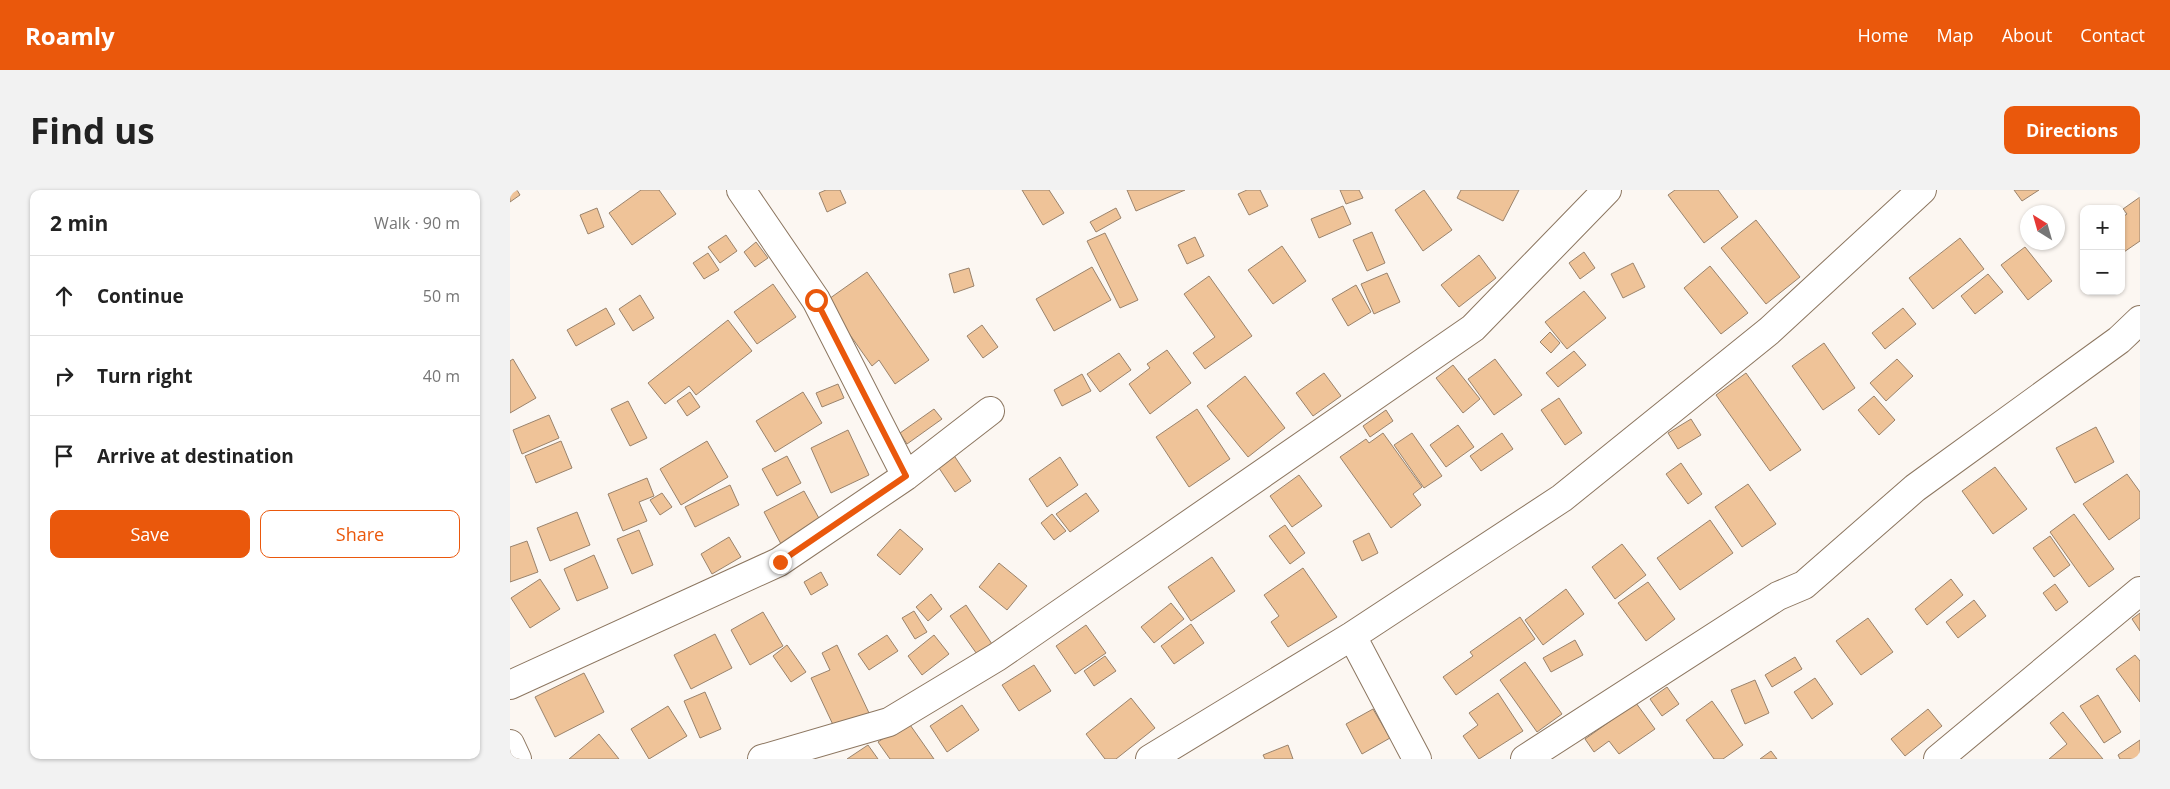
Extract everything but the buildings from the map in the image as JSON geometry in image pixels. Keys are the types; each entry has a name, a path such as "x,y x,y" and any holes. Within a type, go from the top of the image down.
{"street":[{"path":"741,190 816,300 906,476"},
{"path":"762,759 889,722 997,658 1473,328 1607,190"},
{"path":"1150,759 1352,636 1562,498 1769,331 1922,190"},
{"path":"1525,759 1778,596 1804,585 1915,488 2119,340 2140,320"},
{"path":"510,685 780,562 906,476 990,411"},
{"path":"1938,759 2140,591"},
{"path":"1352,636 1417,759"},
{"path":"510,744 517,759"}],"route":[{"path":"780,562 906,476 816,300"}]}
